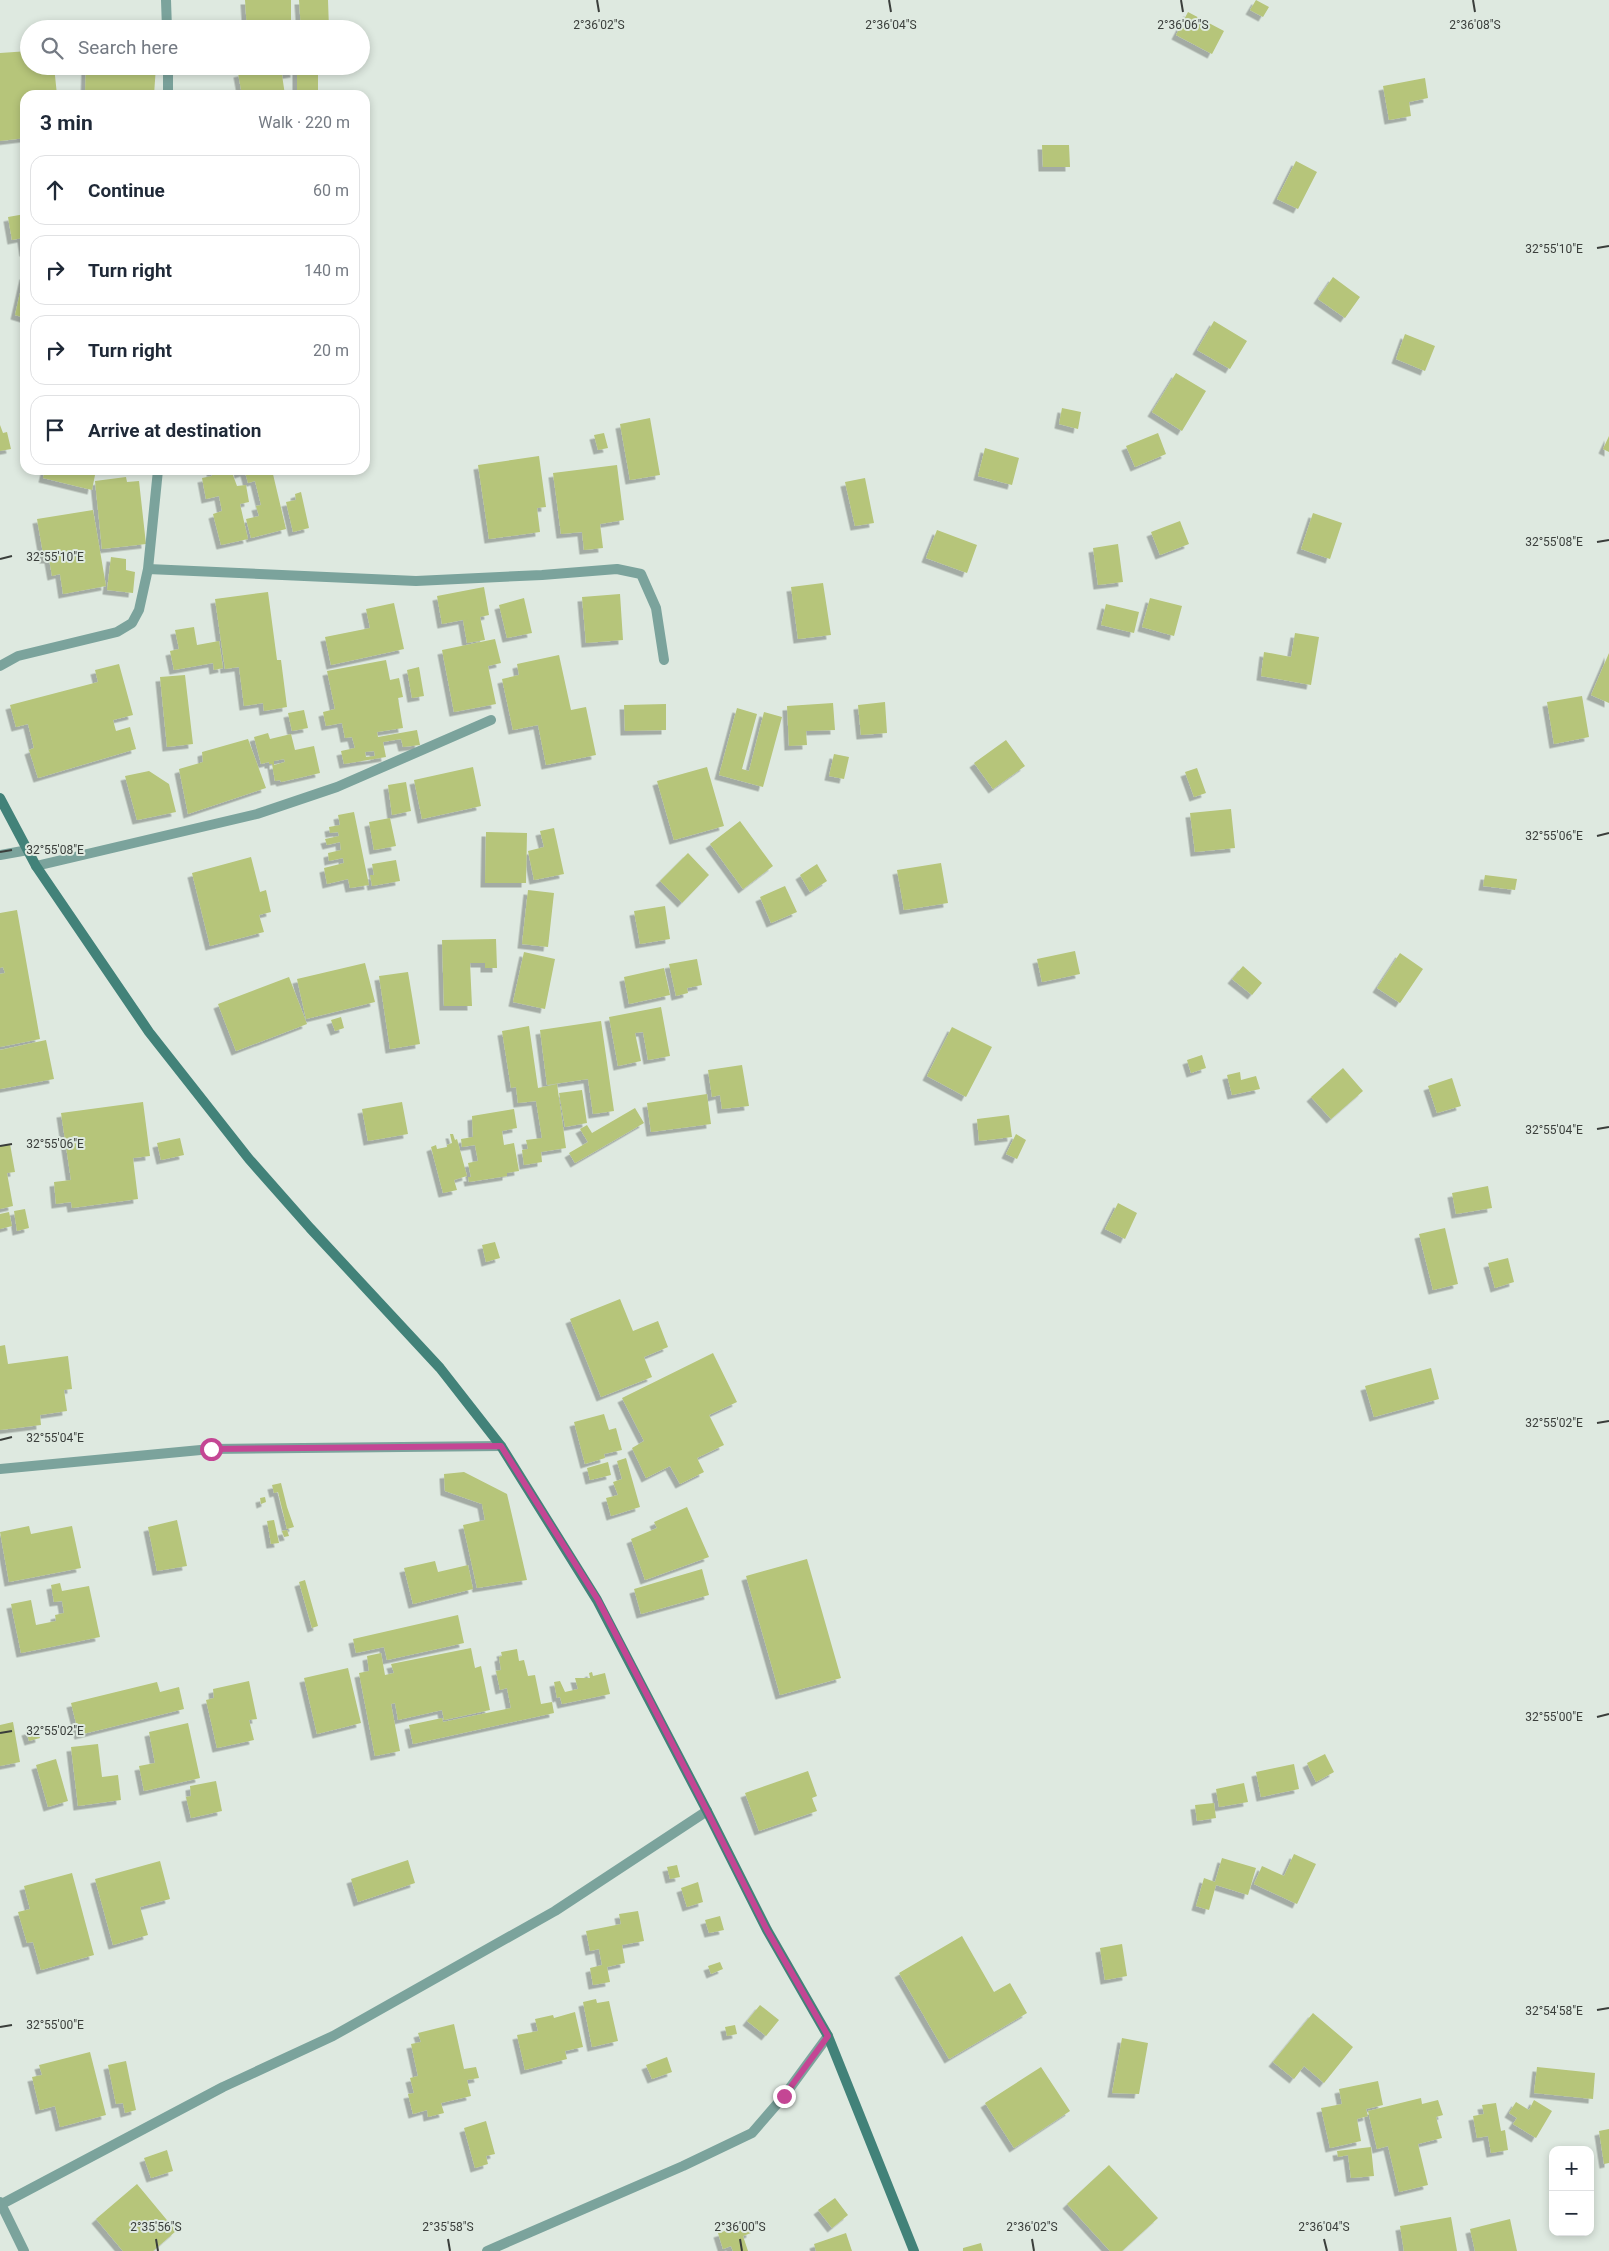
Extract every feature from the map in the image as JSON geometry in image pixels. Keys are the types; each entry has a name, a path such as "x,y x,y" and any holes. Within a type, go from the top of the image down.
{"street":[{"path":"166,0 167,20"},
{"path":"168,75 168,90"},
{"path":"0,666 26,654 117,632 132,623 139,610 148,569 157,475"},
{"path":"148,569 416,581 542,575 617,569 642,574 656,608 664,660"},
{"path":"36,866 257,814 337,787 490,720"},
{"path":"0,798 36,866 149,1032 249,1158 310,1228 440,1368 501,1446 598,1600 767,1930 828,2036 914,2251"},
{"path":"0,855 28,850"},
{"path":"0,1469 211,1449 501,1446"},
{"path":"24,2251 0,2204 223,2087 333,2036 555,1910 707,1811"},
{"path":"487,2251 683,2166 752,2133 784,2096 828,2036"}],"building":[{"path":"245,0 291,0 291,20 246,20"},
{"path":"299,0 328,0 329,20 300,20"},
{"path":"1256,0 1269,7 1263,17 1250,10"},
{"path":"1188,12 1224,31 1212,54 1176,35"},
{"path":"20,52 20,75 55,75 56,90 20,90 20,139 0,141 0,53"},
{"path":"86,75 155,75 154,90 85,90"},
{"path":"238,75 282,75 284,90 241,90"},
{"path":"297,75 318,75 318,90 297,90"},
{"path":"1425,78 1428,98 1409,102 1411,116 1389,120 1383,86"},
{"path":"1042,145 1069,145 1070,167 1043,167"},
{"path":"1296,161 1317,172 1298,209 1277,199"},
{"path":"20,215 20,238 12,240 8,217"},
{"path":"1333,277 1360,297 1345,318 1318,299"},
{"path":"20,293 20,316 15,315"},
{"path":"1214,321 1247,341 1230,369 1197,350"},
{"path":"1405,334 1435,346 1425,371 1396,359"},
{"path":"1176,373 1206,391 1182,431 1152,412"},
{"path":"1062,408 1081,412 1078,429 1059,424"},
{"path":"650,418 660,475 630,480 620,424"},
{"path":"0,425 3,433 7,432 11,449 0,451"},
{"path":"604,433 608,448 598,450 594,435"},
{"path":"1158,433 1166,454 1135,467 1126,446"},
{"path":"1609,436 1609,452 1603,449"},
{"path":"985,448 1019,458 1012,485 978,476"},
{"path":"539,456 546,507 537,508 540,532 489,539 478,465"},
{"path":"617,465 624,520 600,524 603,548 584,550 582,532 561,534 553,473"},
{"path":"44,475 95,475 92,490 43,478"},
{"path":"233,475 237,486 246,485 249,502 240,504 248,539 221,545 213,514 222,511 219,496 206,499 202,478"},
{"path":"246,475 273,475 286,529 251,538 246,519 259,516 256,506 261,505 255,481 248,483"},
{"path":"126,477 127,482 139,481 146,544 102,549 95,481"},
{"path":"865,478 874,523 855,526 845,482"},
{"path":"301,492 309,528 293,532 286,502 296,500 295,494"},
{"path":"93,510 106,586 63,594 60,574 52,576 49,559 44,559 37,519"},
{"path":"1313,513 1342,523 1330,559 1301,549"},
{"path":"1180,521 1189,544 1160,555 1151,532"},
{"path":"937,530 977,545 967,573 926,558"},
{"path":"1118,544 1123,582 1098,585 1093,548"},
{"path":"111,557 126,559 126,570 135,572 133,593 107,590"},
{"path":"823,583 831,635 798,639 791,587"},
{"path":"484,587 489,615 480,617 485,640 467,643 463,620 473,618 442,624 437,596"},
{"path":"268,592 277,660 281,660 287,707 264,711 263,703 244,706 239,667 225,669 215,599"},
{"path":"620,594 623,640 586,643 582,597"},
{"path":"524,598 532,633 507,638 499,605"},
{"path":"1150,598 1182,606 1174,636 1142,627"},
{"path":"394,603 404,649 331,665 325,637 370,628 366,609"},
{"path":"1106,604 1139,612 1134,633 1101,625"},
{"path":"194,627 197,645 219,641 223,668 214,670 213,663 174,670 170,651 179,649 175,630"},
{"path":"1295,633 1319,637 1311,685 1261,676 1264,652 1291,657"},
{"path":"495,639 501,663 488,666 496,704 454,712 442,650"},
{"path":"1609,653 1609,703 1591,695"},
{"path":"559,655 571,710 586,707 596,755 546,765 538,725 513,730 502,679 519,675 517,664"},
{"path":"386,660 390,680 399,678 403,697 398,698 403,728 377,732 378,737 417,730 420,745 403,747 401,739 383,742 386,757 344,764 341,751 355,748 352,737 345,738 342,723 326,726 323,712 335,709 327,671","holes":["374,751 375,756 366,757 365,752"]},
{"path":"119,664 133,715 113,720 116,731 130,727 136,749 38,778 29,750 34,748 28,724 16,727 10,705 98,682 95,670"},
{"path":"419,667 424,696 412,698 407,670"},
{"path":"185,675 193,744 167,747 160,677"},
{"path":"1582,696 1589,737 1554,744 1547,702"},
{"path":"885,702 887,733 861,735 858,705"},
{"path":"833,703 835,730 806,731 807,745 789,746 787,706"},
{"path":"666,704 666,730 625,731 624,705"},
{"path":"737,708 757,714 742,769 749,771 764,712 782,717 763,787 719,775"},
{"path":"304,710 308,728 292,731 288,713"},
{"path":"268,733 270,739 291,734 295,750 314,746 320,773 281,782 280,780 275,781 272,764 269,764 269,762 261,764 254,737","holes":["284,759 285,762 274,765 274,761"]},
{"path":"248,739 266,788 188,814 179,769 203,762 202,752"},
{"path":"1006,740 1025,766 993,789 974,763"},
{"path":"834,754 849,757 844,779 829,776"},
{"path":"473,767 481,806 422,819 414,780"},
{"path":"707,767 724,826 674,840 657,781"},
{"path":"1197,768 1206,793 1194,797 1185,772"},
{"path":"149,771 169,784 176,812 137,820 125,776"},
{"path":"406,782 411,811 392,815 388,785"},
{"path":"1231,809 1235,848 1195,852 1190,813"},
{"path":"354,812 369,885 350,888 348,879 327,884 324,868 344,863 343,858 329,861 328,853 341,850 340,842 327,845 325,839 339,836 338,832 330,833 329,827 340,825 338,815"},
{"path":"390,818 396,846 374,850 369,822"},
{"path":"740,821 773,866 743,889 710,844"},
{"path":"554,828 564,874 534,880 528,851 544,847 540,831"},
{"path":"486,832 527,833 526,883 485,883"},
{"path":"688,853 709,875 682,903 660,881"},
{"path":"251,857 260,892 266,890 271,912 259,915 264,932 210,946 192,873"},
{"path":"396,860 400,881 372,886 370,875 374,875 372,864"},
{"path":"941,863 948,903 904,910 897,870"},
{"path":"817,864 827,881 810,892 800,875"},
{"path":"1485,875 1517,879 1515,890 1483,886"},
{"path":"785,886 797,912 771,923 760,897"},
{"path":"528,890 554,893 548,947 522,944"},
{"path":"665,906 670,939 640,944 634,911"},
{"path":"17,910 40,1039 0,1047 0,974 5,973 3,967 0,968 0,913"},
{"path":"496,939 497,968 485,968 485,963 470,963 472,1006 444,1006 442,940"},
{"path":"1075,951 1080,974 1042,982 1037,959"},
{"path":"524,952 555,959 545,1009 513,1002"},
{"path":"1400,953 1423,969 1400,1003 1377,988"},
{"path":"697,959 702,985 687,988 688,993 676,996 669,964"},
{"path":"365,963 375,1002 306,1019 297,979"},
{"path":"1243,966 1262,983 1252,995 1232,979"},
{"path":"664,968 670,995 629,1004 624,977"},
{"path":"408,972 420,1044 390,1049 379,976"},
{"path":"289,977 307,1024 236,1051 218,1004"},
{"path":"661,1007 670,1056 648,1060 643,1032 635,1033 641,1061 618,1066 609,1017"},
{"path":"341,1017 344,1028 335,1031 331,1020"},
{"path":"601,1021 614,1111 593,1114 588,1079 547,1085 540,1030"},
{"path":"529,1026 538,1088 557,1084 566,1148 541,1152 542,1162 524,1165 522,1150 528,1149 526,1140 542,1138 536,1101 518,1103 516,1087 511,1088 502,1031"},
{"path":"952,1027 992,1047 966,1097 927,1076"},
{"path":"46,1040 54,1079 0,1089 0,1050"},
{"path":"1202,1055 1206,1068 1191,1073 1187,1060"},
{"path":"742,1065 749,1106 722,1109 720,1095 712,1097 708,1070"},
{"path":"1343,1068 1363,1091 1331,1119 1311,1097"},
{"path":"1240,1072 1241,1080 1256,1076 1260,1089 1232,1095 1227,1075"},
{"path":"1452,1078 1461,1106 1437,1113 1428,1086"},
{"path":"582,1090 587,1123 565,1127 559,1093"},
{"path":"707,1094 711,1124 651,1132 647,1103"},
{"path":"143,1102 150,1156 133,1158 138,1199 72,1208 71,1202 56,1204 54,1182 71,1180 61,1113"},
{"path":"402,1102 408,1134 368,1141 362,1109"},
{"path":"635,1108 644,1123 575,1163 569,1153 588,1142 580,1129 587,1125 592,1133"},
{"path":"514,1109 517,1128 502,1131 504,1145 514,1143 519,1171 507,1173 507,1176 469,1182 468,1177 471,1177 468,1163 478,1161 475,1145 462,1147 461,1139 473,1137 472,1116"},
{"path":"1009,1115 1012,1137 979,1141 977,1119"},
{"path":"450,1134 453,1134 455,1140 457,1139 467,1176 454,1180 457,1190 443,1193 431,1147 436,1145 437,1149 447,1147 447,1145 452,1143"},
{"path":"1016,1134 1026,1140 1017,1159 1006,1154"},
{"path":"180,1138 184,1155 161,1160 157,1143"},
{"path":"10,1144 15,1172 7,1173 13,1206 0,1209 0,1146"},
{"path":"1488,1186 1492,1208 1456,1214 1452,1193"},
{"path":"1118,1203 1137,1213 1125,1239 1105,1229"},
{"path":"25,1209 29,1228 17,1231 14,1211"},
{"path":"9,1212 12,1226 0,1229 0,1214"},
{"path":"1445,1228 1458,1284 1433,1290 1419,1234"},
{"path":"495,1242 500,1258 486,1262 482,1245"},
{"path":"1508,1258 1514,1282 1495,1288 1488,1263"},
{"path":"620,1299 633,1331 658,1321 668,1347 644,1357 652,1377 601,1397 570,1319"},
{"path":"5,1345 8,1364 68,1356 72,1389 64,1390 67,1411 40,1415 41,1425 0,1430 0,1346"},
{"path":"713,1353 737,1402 709,1415 724,1445 697,1458 704,1472 680,1484 670,1466 646,1478 632,1448 644,1441 622,1398"},
{"path":"1431,1368 1439,1399 1374,1417 1365,1386"},
{"path":"604,1414 609,1430 616,1428 622,1450 604,1454 605,1458 585,1464 574,1422"},
{"path":"626,1458 640,1507 611,1516 606,1498 618,1495 613,1482 622,1479 617,1461"},
{"path":"608,1462 611,1475 590,1480 587,1468"},
{"path":"464,1472 507,1494 527,1580 477,1588 463,1525 485,1520 482,1504 445,1491 444,1474"},
{"path":"281,1483 294,1527 287,1529 278,1492 274,1493 272,1485"},
{"path":"265,1497 266,1502 261,1504 260,1498"},
{"path":"687,1507 709,1557 645,1580 631,1539 657,1528 654,1522"},
{"path":"177,1520 187,1566 157,1571 148,1527"},
{"path":"274,1520 279,1543 271,1544 267,1521"},
{"path":"29,1526 31,1534 72,1526 81,1568 9,1582 0,1532"},
{"path":"287,1530 289,1536 284,1537 282,1531"},
{"path":"807,1559 841,1678 780,1695 746,1576"},
{"path":"435,1561 438,1572 468,1565 473,1589 413,1604 404,1568"},
{"path":"702,1569 709,1595 641,1614 634,1589"},
{"path":"305,1580 318,1626 312,1628 299,1582"},
{"path":"60,1583 62,1591 89,1586 100,1637 21,1653 11,1604 31,1600 36,1625 56,1621 55,1615 64,1613 62,1601 54,1602 51,1585"},
{"path":"458,1615 464,1643 387,1660 384,1647 356,1653 353,1639"},
{"path":"471,1648 475,1668 481,1666 490,1710 444,1720 442,1710 398,1720 395,1703 391,1704 400,1751 375,1756 359,1673 369,1671 367,1656 381,1653 385,1675 394,1673 391,1664"},
{"path":"517,1649 519,1661 524,1660 528,1676 535,1675 541,1704 552,1702 554,1713 413,1744 409,1725 442,1718 443,1722 511,1708 507,1688 500,1690 496,1671 501,1670 499,1657 502,1656 501,1652"},
{"path":"348,1668 361,1723 317,1734 304,1678"},
{"path":"592,1672 593,1676 605,1673 610,1694 562,1704 560,1697 557,1698 554,1682 560,1681 565,1692 578,1689 575,1678 590,1678 589,1673"},
{"path":"249,1681 257,1719 249,1720 254,1740 217,1748 206,1700 214,1698 213,1689"},
{"path":"157,1682 160,1692 179,1687 184,1709 79,1735 71,1703"},
{"path":"13,1722 20,1762 0,1766 0,1725"},
{"path":"188,1723 200,1778 144,1791 139,1766 155,1763 149,1732"},
{"path":"38,1728 40,1738 29,1741 26,1731"},
{"path":"98,1744 102,1777 118,1775 121,1800 78,1806 71,1747"},
{"path":"1325,1754 1334,1772 1316,1782 1307,1763"},
{"path":"56,1759 68,1801 48,1807 36,1765"},
{"path":"1294,1764 1299,1789 1261,1797 1256,1772"},
{"path":"808,1771 817,1796 812,1798 817,1811 759,1831 745,1793"},
{"path":"216,1781 222,1811 191,1818 186,1797 191,1796 190,1786"},
{"path":"1244,1783 1248,1802 1219,1807 1216,1789"},
{"path":"1214,1803 1216,1818 1197,1821 1195,1805"},
{"path":"1294,1854 1316,1864 1297,1904 1254,1884 1262,1866 1284,1876"},
{"path":"1222,1858 1256,1868 1248,1895 1216,1885 1209,1910 1196,1906 1204,1878 1215,1882"},
{"path":"408,1860 415,1883 358,1902 351,1879"},
{"path":"160,1861 170,1899 140,1907 148,1935 113,1945 95,1879"},
{"path":"677,1865 680,1877 670,1879 667,1867"},
{"path":"72,1873 94,1955 41,1970 33,1942 27,1943 18,1912 30,1909 24,1886"},
{"path":"698,1882 703,1902 687,1907 681,1888"},
{"path":"638,1911 644,1941 622,1945 625,1963 607,1967 610,1982 593,1985 590,1968 602,1965 599,1949 590,1951 586,1931 621,1924 619,1914"},
{"path":"720,1916 724,1930 709,1933 705,1920"},
{"path":"962,1936 994,1992 1010,1983 1027,2013 949,2059 899,1973"},
{"path":"1122,1944 1127,1976 1105,1980 1100,1948"},
{"path":"720,1962 723,1969 711,1974 708,1966"},
{"path":"596,1999 597,2003 609,2001 618,2041 592,2047 583,2002"},
{"path":"760,2005 779,2020 766,2036 747,2021"},
{"path":"575,2012 583,2047 565,2051 567,2059 525,2070 517,2035 538,2031 535,2019 553,2015 554,2018"},
{"path":"1313,2013 1353,2047 1324,2083 1304,2066 1294,2079 1273,2062"},
{"path":"454,2024 464,2069 476,2067 479,2078 467,2080 471,2096 441,2103 444,2113 428,2117 427,2110 413,2114 408,2094 414,2093 410,2078 418,2076 411,2044 421,2042 418,2033"},
{"path":"735,2025 737,2034 727,2036 725,2027"},
{"path":"1122,2038 1148,2043 1139,2094 1112,2093"},
{"path":"90,2052 106,2115 60,2127 55,2106 40,2110 32,2077 42,2075 39,2065"},
{"path":"667,2057 672,2072 652,2079 646,2065"},
{"path":"126,2061 136,2110 125,2113 123,2103 116,2104 108,2065"},
{"path":"1041,2067 1070,2111 1014,2148 985,2103"},
{"path":"1537,2067 1595,2073 1593,2099 1534,2093"},
{"path":"1378,2081 1383,2105 1366,2109 1368,2116 1357,2119 1361,2141 1330,2148 1321,2108 1342,2104 1339,2089"},
{"path":"1421,2098 1422,2104 1438,2100 1443,2115 1436,2117 1442,2138 1418,2144 1428,2185 1399,2192 1388,2146 1377,2149 1368,2111"},
{"path":"1534,2100 1552,2111 1536,2138 1513,2124 1517,2118 1509,2113 1516,2102 1529,2110"},
{"path":"1496,2103 1501,2131 1505,2130 1508,2150 1491,2153 1488,2136 1477,2138 1473,2116 1484,2114 1482,2105"},
{"path":"486,2121 495,2154 486,2156 488,2164 475,2168 464,2128"},
{"path":"1609,2129 1609,2163 1604,2164 1599,2131"},
{"path":"1371,2147 1374,2176 1351,2178 1348,2155 1338,2157 1337,2151"},
{"path":"167,2150 173,2171 151,2178 144,2158"},
{"path":"1109,2165 1158,2218 1122,2251 1110,2251 1067,2204"},
{"path":"137,2184 176,2231 153,2251 123,2251 96,2219"},
{"path":"835,2198 848,2215 832,2228 818,2210"},
{"path":"1451,2217 1457,2251 1404,2251 1400,2226"},
{"path":"1510,2219 1517,2251 1475,2251 1470,2229"},
{"path":"749,2224 751,2233 743,2236 748,2251 733,2251 731,2246 723,2249 718,2233"},
{"path":"846,2233 852,2251 816,2251 814,2244"},
{"path":"981,2243 983,2251 963,2251 963,2248"}],"route":[{"path":"211,1449 501,1446 598,1600 767,1930 828,2036 784,2096"}]}
